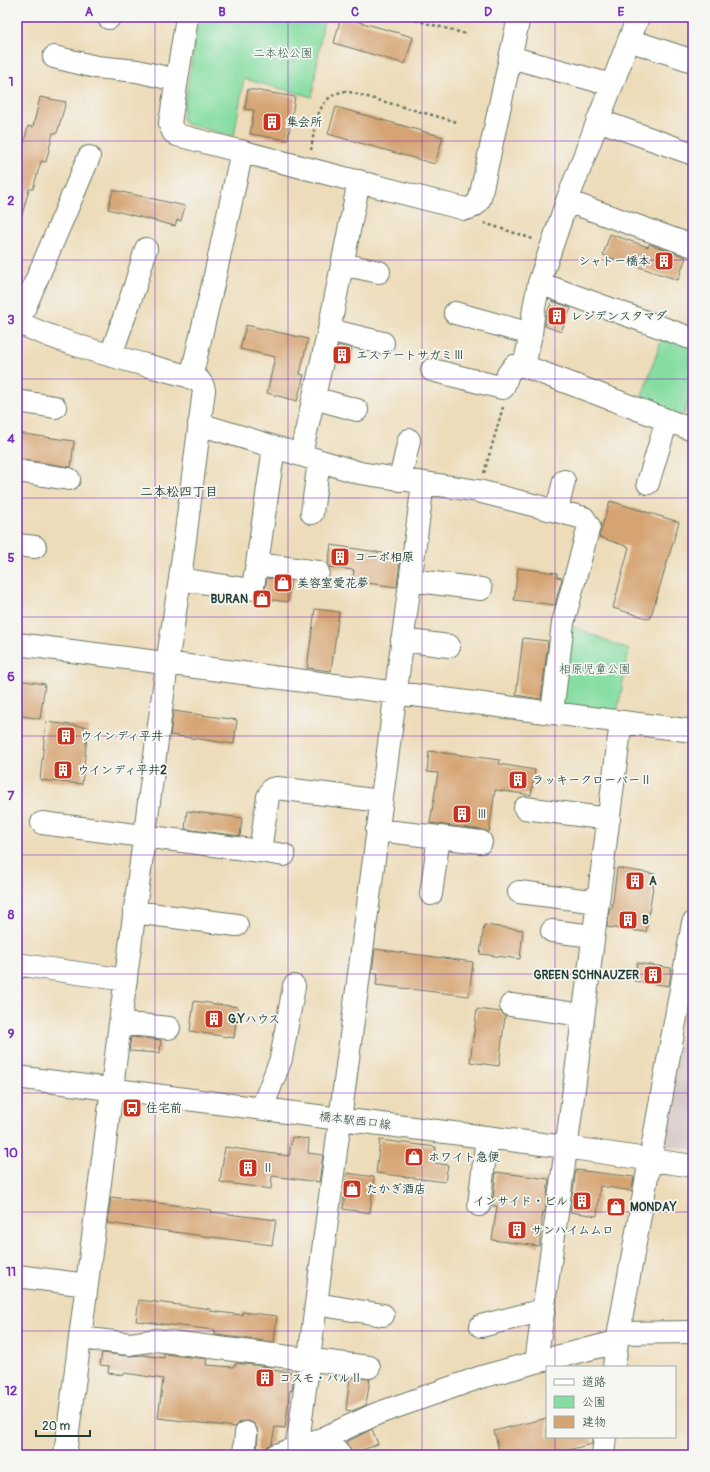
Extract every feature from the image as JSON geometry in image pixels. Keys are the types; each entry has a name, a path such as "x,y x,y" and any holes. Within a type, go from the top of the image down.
{"street":[{"path":"187,17 170,122 173,132 177,135 359,181 461,209 470,209 476,205 480,198 519,17"},
{"path":"524,366 539,283 567,201 638,17"},
{"path":"629,40 693,61"},
{"path":"54,57 96,67 137,71 176,80"},
{"path":"510,57 612,85"},
{"path":"598,120 693,154"},
{"path":"191,378 242,151"},
{"path":"65,1455 134,912 167,664 180,579 204,390 202,384 198,380 152,368 47,336 18,322 89,157"},
{"path":"312,514 310,458 314,398 359,181"},
{"path":"567,201 693,246"},
{"path":"111,355 146,249"},
{"path":"342,264 379,272"},
{"path":"539,283 693,339"},
{"path":"455,313 531,334"},
{"path":"329,330 383,343"},
{"path":"432,370 503,388 510,369 514,366 524,366 667,420 693,428"},
{"path":"314,398 357,410"},
{"path":"17,401 55,407"},
{"path":"648,483 667,420"},
{"path":"199,424 360,473 478,491 584,518 589,526 563,623 552,713"},
{"path":"400,480 409,440"},
{"path":"180,579 249,589 253,586 255,581 274,447"},
{"path":"17,471 69,479"},
{"path":"557,510 564,481"},
{"path":"289,1453 308,1360 316,1304 423,483"},
{"path":"257,564 318,572"},
{"path":"410,580 481,588"},
{"path":"402,640 449,646"},
{"path":"17,644 693,731"},
{"path":"536,1362 566,1147 621,722"},
{"path":"260,851 268,797 272,789 276,788 381,801"},
{"path":"525,808 609,819"},
{"path":"42,823 284,855"},
{"path":"377,830 481,842"},
{"path":"431,894 438,837"},
{"path":"519,892 598,902"},
{"path":"134,912 237,925"},
{"path":"614,1366 618,1337 693,923"},
{"path":"552,931 593,936"},
{"path":"17,968 23,965 126,980"},
{"path":"262,1108 281,1059 294,986"},
{"path":"511,1005 583,1015"},
{"path":"120,1023 169,1028"},
{"name":"橋本駅西口線","path":"17,1077 650,1158 693,1166"},
{"path":"479,1205 488,1137"},
{"path":"17,1276 87,1285"},
{"path":"316,1304 383,1315"},
{"path":"481,1326 544,1310"},
{"path":"289,1453 376,1414 482,1377 618,1337 693,1332"},
{"path":"81,1338 130,1344 156,1340 369,1367"},
{"path":"244,1455 246,1433"},
{"path":"324,1438 340,1455"},
{"path":"603,1455 605,1438"}],"path":[{"path":"404,17 466,34"},
{"path":"310,151 319,110 328,98 346,91 457,122"},
{"path":"483,222 552,245"},
{"path":"478,491 507,394 503,388"}],"shaded area":[{"path":"693,970 693,1150 668,1146 662,1138"}],"green space":[{"name":"二本松公園","path":"199,17 324,17 312,97 244,79 234,136 186,124 182,118"},
{"path":"663,335 693,346 693,381 684,416 640,402"},
{"name":"相原児童公園","path":"570,625 629,650 617,714 560,705"}],"building":[{"path":"341,17 413,37 405,64 334,43"},
{"name":"集会所","path":"248,89 295,97 288,140 250,134 254,110 245,109"},
{"path":"40,97 66,102 57,133 53,133 46,162 41,161 33,189 29,189 22,215 17,215 17,153 21,154 28,126 33,127"},
{"path":"336,107 443,137 435,164 328,134"},
{"path":"113,190 185,206 181,221 177,220 175,226 108,209"},
{"path":"610,234 648,247 649,244 686,257 678,280 603,255"},
{"name":"レジデンスタマダ","path":"552,301 571,308 561,332 545,326 545,318"},
{"path":"246,325 308,339 300,374 304,375 297,401 267,393 275,357 240,349"},
{"name":"エステートサガミⅢ","path":"338,345 352,349 348,365 335,362"},
{"path":"17,433 74,441 71,467 17,459"},
{"path":"610,501 679,522 650,619 613,608 629,547 599,537"},
{"path":"331,545 396,555 395,559 400,560 397,587 352,581 354,570 329,567"},
{"path":"518,568 557,573 557,577 562,578 555,605 514,600"},
{"path":"267,578 291,581 288,602 258,598 265,589"},
{"path":"315,609 339,612 331,671 307,668"},
{"path":"523,638 548,641 541,699 516,695"},
{"path":"17,680 45,684 40,719 17,715"},
{"path":"173,711 237,720 234,744 170,735"},
{"path":"46,722 88,727 82,784 40,780"},
{"path":"429,751 500,760 499,764 535,770 531,795 495,790 489,832 430,823 438,773 427,772"},
{"path":"187,811 242,818 240,836 185,829"},
{"path":"617,868 655,874 646,932 607,927 610,908 612,908"},
{"path":"484,925 523,930 520,959 480,954"},
{"path":"375,949 473,962 469,996 376,985 378,973 372,973"},
{"name":"GREEN SCHNAUZER","path":"637,963 671,968 669,986 634,981"},
{"name":"G.Yハウス","path":"194,1001 238,1007 234,1038 190,1031"},
{"path":"477,1009 501,1012 505,1016 499,1066 470,1062"},
{"path":"131,1037 161,1040 160,1053 129,1051"},
{"path":"292,1137 309,1139 308,1153 323,1155 319,1182 272,1176 271,1189 220,1182 225,1147 289,1156"},
{"path":"380,1140 436,1147 434,1163 448,1165 445,1182 376,1173"},
{"name":"インサイド・ビル","path":"576,1170 634,1177 632,1191 600,1186 597,1216 570,1212"},
{"path":"496,1172 549,1179 539,1246 492,1240 497,1206 492,1206"},
{"path":"347,1173 374,1177 370,1213 343,1209"},
{"path":"111,1197 276,1220 272,1245 107,1223"},
{"path":"139,1300 211,1309 210,1311 242,1315 242,1312 277,1316 274,1342 215,1335 215,1330 136,1321"},
{"path":"102,1353 129,1356 143,1355 164,1358 164,1354 207,1359 206,1365 233,1367 236,1363 271,1367 271,1370 294,1373 292,1391 290,1390 285,1428 275,1427 272,1443 264,1452 257,1451 257,1428 253,1423 248,1421 240,1422 235,1427 158,1418 163,1379 125,1373 124,1375 108,1373 109,1366 100,1365"},
{"path":"350,1377 370,1379 366,1405 352,1411 346,1410"},
{"path":"546,1418 546,1438 592,1438 592,1444 548,1455 500,1455 494,1431"},
{"path":"372,1429 378,1444 352,1454 346,1442"}],"place":[{"name":"集会所","path":"272,122"},
{"name":"シャトー橋本","path":"664,261"},
{"name":"レジデンスタマダ","path":"557,316"},
{"name":"エステートサガミⅢ","path":"342,355"},
{"name":"コーポ相原","path":"340,557"},
{"name":"美容室愛花夢","path":"283,583"},
{"name":"BURAN","path":"262,599"},
{"name":"ウインディ平井","path":"66,736"},
{"name":"ウインディ平井2","path":"63,770"},
{"name":"ラッキークローバーⅡ","path":"518,780"},
{"name":"Ⅲ","path":"462,814"},
{"name":"A","path":"635,881"},
{"name":"B","path":"628,920"},
{"name":"GREEN SCHNAUZER","path":"653,975"},
{"name":"G.Yハウス","path":"214,1019"},
{"name":"住宅前","path":"132,1108"},
{"name":"ホワイト急便","path":"414,1157"},
{"name":"Ⅱ","path":"248,1168"},
{"name":"たかぎ酒店","path":"352,1189"},
{"name":"インサイド・ビル","path":"582,1201"},
{"name":"MONDAY","path":"616,1207"},
{"name":"サンハイムムロ","path":"517,1230"},
{"name":"コスモ・パルⅡ","path":"265,1378"}],"district":[{"name":"二本松四丁目","path":"179,492"}]}
